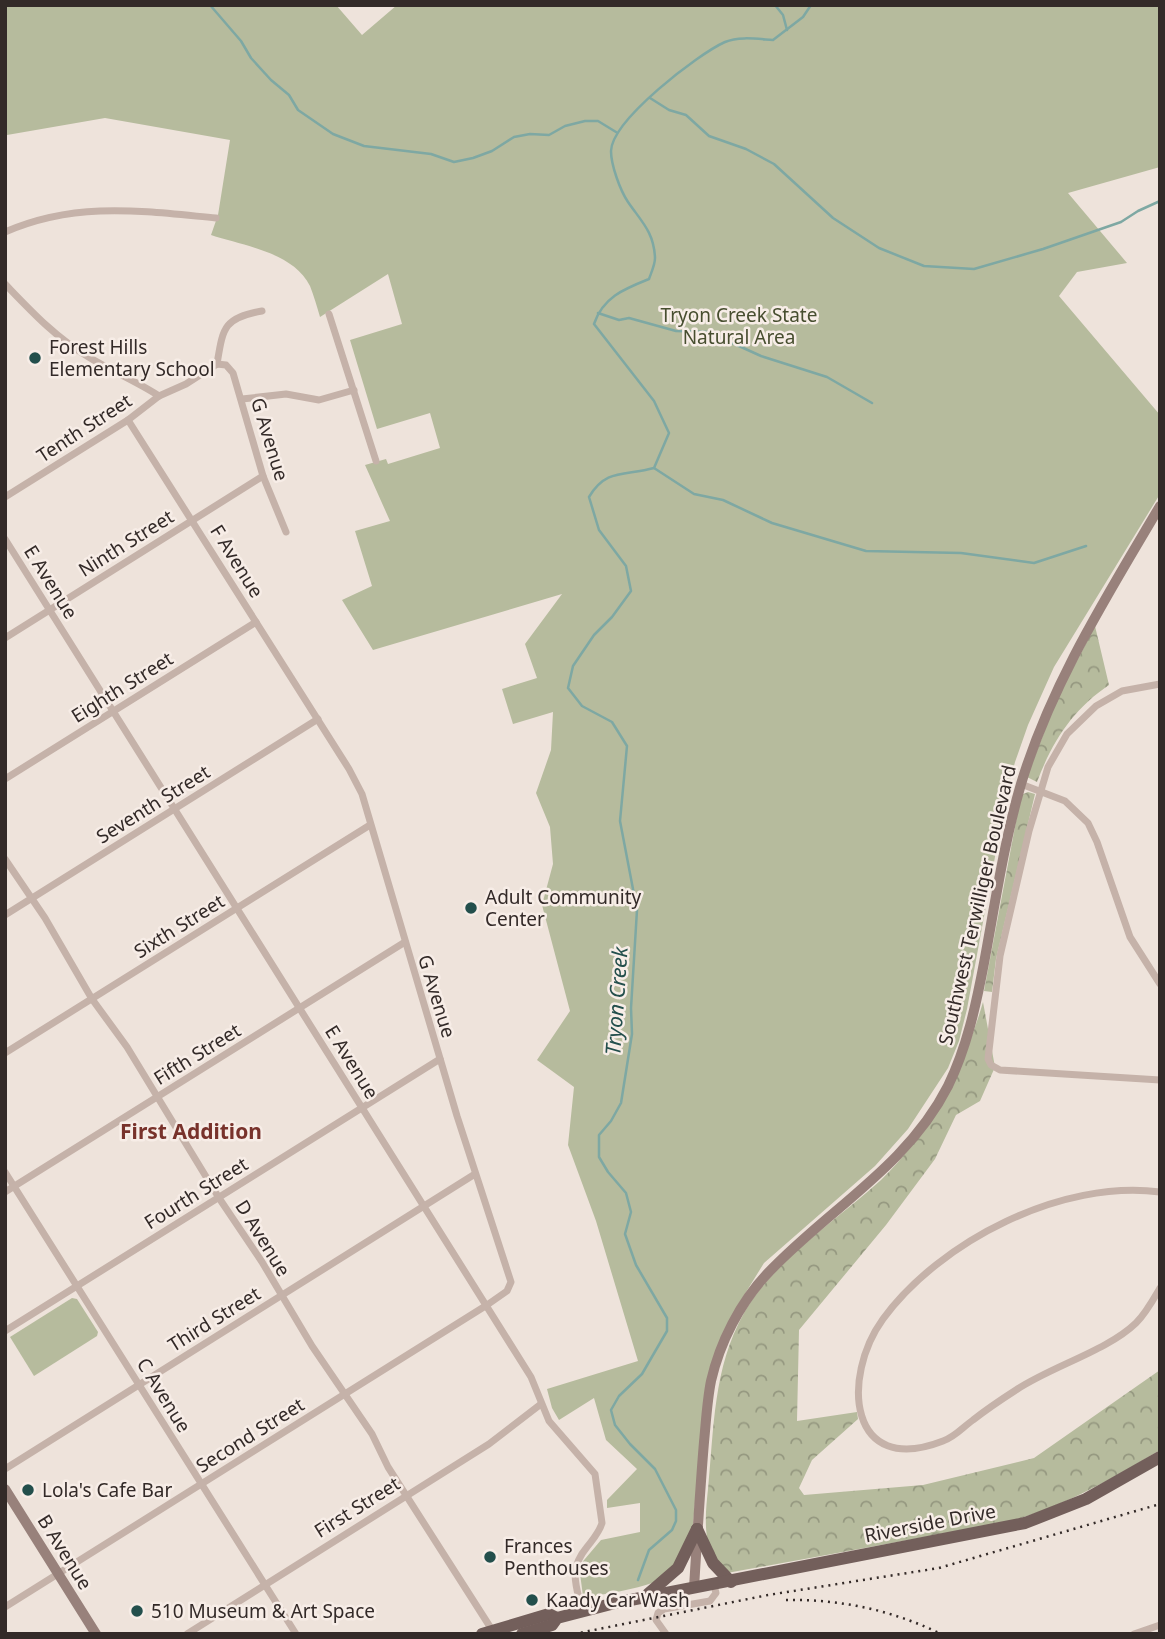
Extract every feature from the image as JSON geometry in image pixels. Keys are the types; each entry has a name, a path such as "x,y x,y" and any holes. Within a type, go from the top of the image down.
{"main road":[{"name":"Southwest Terwilliger Boulevard","path":"694,1588 712,1379 730,1330 743,1305 774,1267 894,1160 930,1114 953,1075 974,1016 1009,831 1042,719 1160,506"},
{"name":"Riverside Drive","path":"558,1618 646,1597 1025,1523 1086,1499 1160,1457"},
{"name":"B Avenue","path":"5,1489 96,1634"},
{"path":"698,1529 713,1563 731,1582"},
{"path":"646,1597 678,1568 698,1529"},
{"path":"489,1633 549,1614 558,1618 552,1625 522,1634"}],"street":[{"path":"5,232 48,216 86,211 117,210 216,218"},
{"path":"5,284 63,340 159,397"},
{"path":"217,364 220,342 226,327 241,315 262,311"},
{"path":"329,314 376,461"},
{"name":"Tenth Street","path":"5,497 128,420 159,397 217,364"},
{"name":"G Avenue","path":"217,364 226,365 230,369 242,399 263,476 286,532"},
{"path":"242,399 286,394 319,400 354,390"},
{"name":"F Avenue","path":"128,420 318,719"},
{"name":"Ninth Street","path":"5,638 263,476"},
{"name":"E Avenue","path":"5,539 487,1305 531,1377 549,1420 589,1465 598,1481 601,1526 575,1566 582,1611"},
{"name":"Eighth Street","path":"5,779 256,622"},
{"path":"1160,684 1122,691 1096,706 1067,734 1054,754 1040,790 1002,947 988,1059 991,1065 1000,1070 1160,1080"},
{"name":"G Avenue","path":"318,719 358,786 475,1174 511,1280 510,1288"},
{"name":"Seventh Street","path":"5,915 318,719"},
{"path":"1021,784 1040,790 1072,807 1092,829 1130,937 1160,984"},
{"name":"Sixth Street","path":"5,1054 370,825"},
{"name":"D Avenue","path":"5,859 92,999 127,1047 281,1296 372,1434 388,1467 489,1633"},
{"name":"Fifth Street","path":"5,1192 405,942"},
{"name":"Fourth Street","path":"5,1331 440,1059"},
{"name":"C Avenue","path":"5,1172 296,1634"},
{"name":"Third Street","path":"5,1469 475,1174"},
{"path":"1160,1192 1118,1190 1066,1200 995,1226 948,1254 883,1318 864,1354 858,1384 859,1409 865,1425 873,1437 885,1446 918,1447 944,1441 1034,1378 1116,1339 1142,1317 1160,1288"},
{"name":"Second Street","path":"5,1607 510,1288"},
{"name":"First Street","path":"187,1634 489,1444 541,1404"},
{"path":"666,1634 656,1620 656,1615 664,1608 710,1601 716,1593 715,1585"},
{"path":"1134,1634 1160,1625"}],"green space":[{"name":"Tryon Creek State Natural Area","path":"5,5 336,5 362,35 397,5 1160,5 1160,167 1068,193 1127,263 1077,272 1059,296 1160,415 1160,494 1054,667 1028,725 1006,797 967,1009 959,1041 948,1068 908,1129 875,1166 764,1263 738,1305 706,1389 693,1524 684,1549 674,1566 662,1579 655,1582 585,1598 583,1596 579,1566 601,1540 640,1532 640,1503 607,1508 607,1500 637,1469 606,1440 594,1398 559,1420 552,1408 547,1389 638,1361 596,1221 568,1145 574,1087 537,1060 570,1011 542,905 553,864 550,827 536,793 551,750 553,712 513,724 502,689 537,678 525,644 562,594 373,650 342,600 372,586 355,531 390,521 365,465 386,459 388,464 440,448 430,413 377,429 350,340 402,324 388,274 320,317 310,286 292,265 266,252 211,235 218,215 230,140 105,118 7,135"},
{"path":"1095,626 1109,685 1096,694 1065,728 1037,782 1027,777 1056,701"},
{"path":"1028,792 1035,794 996,959 992,992 984,991 1021,795"},
{"path":"983,1002 995,1067 980,1101 956,1115 935,1159 886,1225 799,1330 797,1421 857,1412 858,1419 812,1460 799,1488 804,1495 923,1485 1034,1458 1160,1370 1160,1450 1067,1501 1007,1522 727,1573 713,1556 709,1545 706,1511 717,1399 726,1355 734,1334 744,1313 772,1275 881,1180 915,1142 955,1074"},
{"path":"72,1298 77,1299 98,1332 97,1336 34,1376 10,1337"}],"waterway":[{"path":"210,5 241,41 251,58 289,95 298,110 333,134 364,146 431,154 454,162 492,151 514,137 549,135 565,126 585,121 598,121 616,132"},
{"path":"775,5 783,15 787,30"},
{"name":"Tryon Creek","path":"638,1580 649,1550 672,1530 676,1521 676,1510 655,1469 615,1425 611,1410 619,1396 642,1374 667,1331 667,1318 636,1265 625,1234 631,1212 626,1193 599,1157 599,1135 621,1103 632,1034 637,910 620,821 627,746 612,722 582,706 568,688 573,666 594,635 612,617 631,591 626,566 599,530 589,497 595,488 609,477 654,468 669,433 654,401 594,324 603,307 616,295 649,279 655,261 652,241 622,191 614,170 611,151 615,138 640,106 696,60 730,40 773,40 803,17 811,5"},
{"path":"650,98 669,110 686,115 709,136 746,149 774,164 833,218 879,248 924,266 974,269 1121,222 1160,201"},
{"path":"598,313 676,331 708,332 761,356 827,377 872,403"},
{"path":"654,468 694,494 723,500 772,523 866,551 961,553 1034,563 1086,546"}],"railway":[{"path":"574,1634 768,1595 939,1568 1160,1504"},
{"path":"786,1600 846,1604 885,1612 941,1634"}],"place":[{"name":"Forest Hills Elementary School","path":"35,358"},
{"name":"Adult Community Center","path":"471,908"},
{"name":"Lola's Cafe Bar","path":"28,1490"},
{"name":"Frances Penthouses","path":"490,1557"},
{"name":"Kaady Car Wash","path":"532,1600"},
{"name":"510 Museum & Art Space","path":"137,1611"}],"district":[{"name":"First Addition","path":"191,1131"}]}
